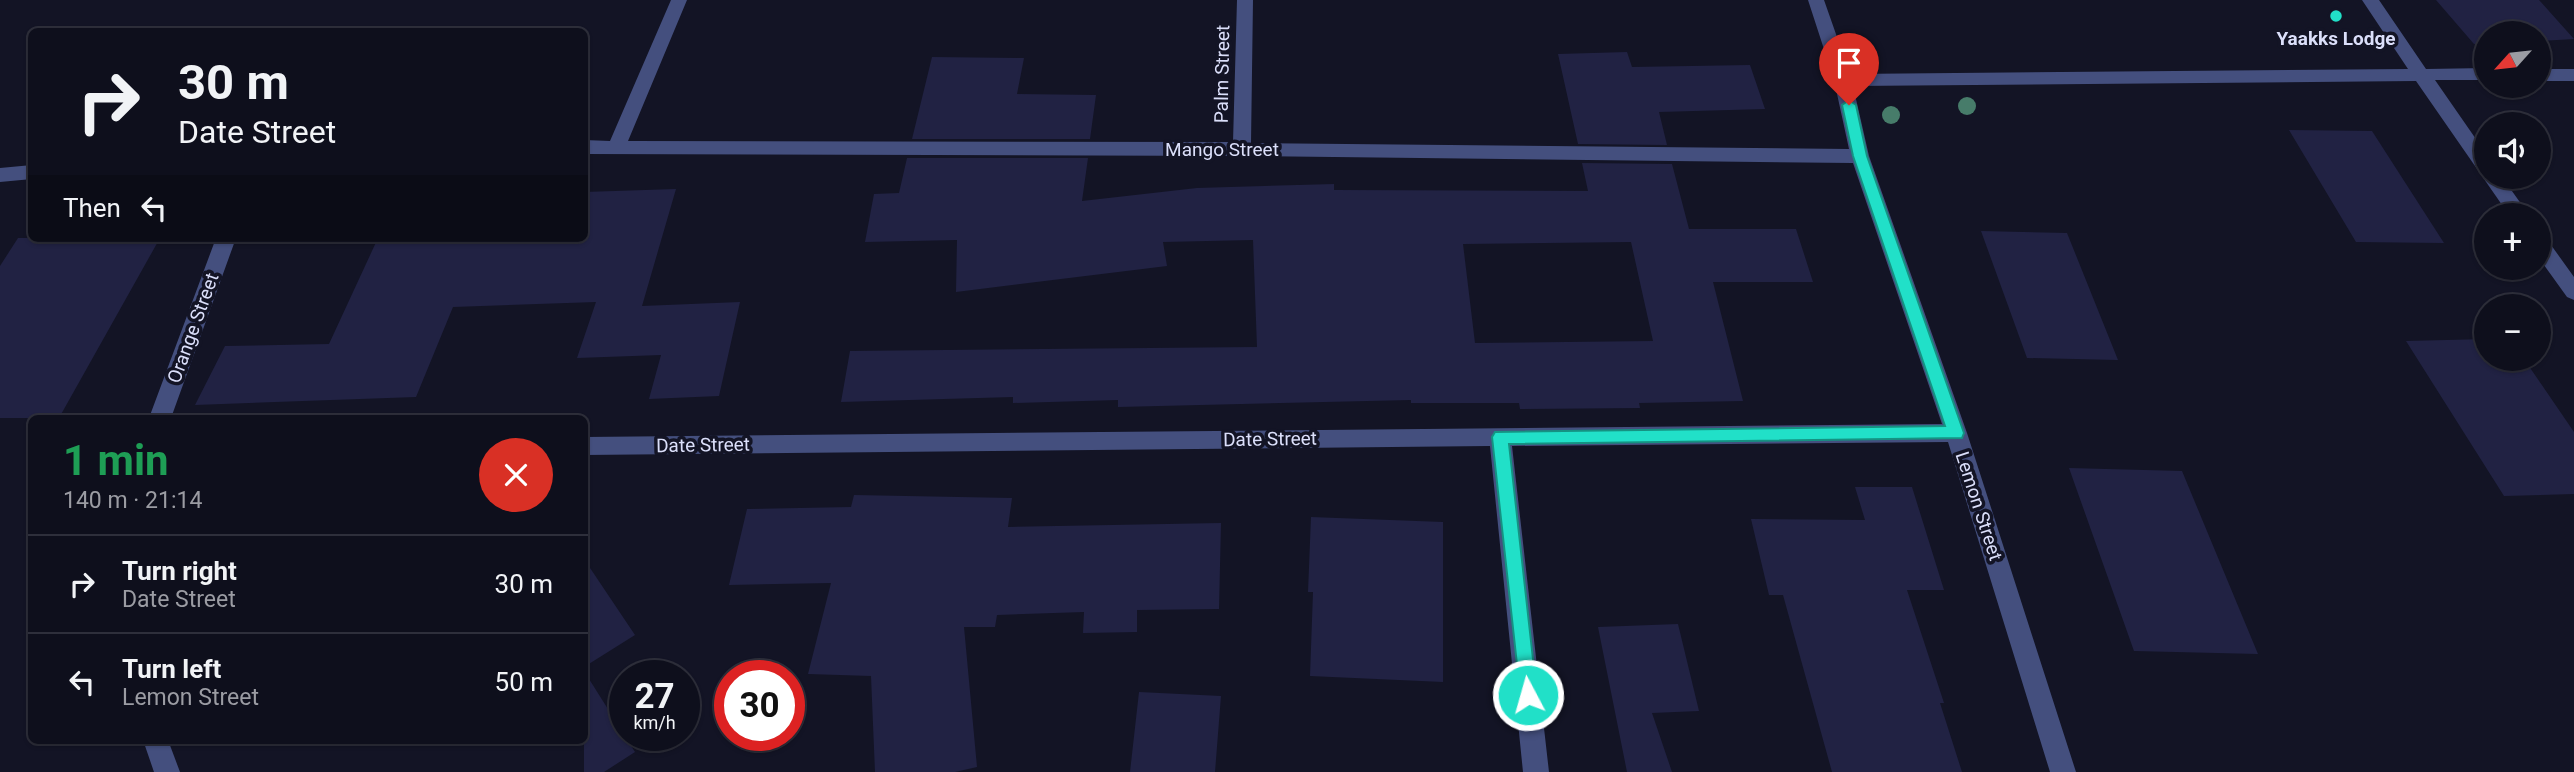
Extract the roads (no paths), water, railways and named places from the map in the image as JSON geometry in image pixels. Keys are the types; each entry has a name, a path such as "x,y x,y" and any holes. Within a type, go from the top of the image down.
{"street":[{"path":"616,147 679,0"},
{"name":"Palm Street","path":"1242,149 1245,0"},
{"name":"Lemon Street","path":"1816,0 1843,80 1860,156 1956,433 2063,772"},
{"path":"2370,0 2474,152"},
{"path":"1843,80 2474,74"},
{"path":"2552,75 2574,75"},
{"name":"Mango Street","path":"588,147 1242,149 1860,156"},
{"path":"0,174 28,172"},
{"name":"Orange Street","path":"161,415 225,242"},
{"path":"2551,260 2574,292"},
{"name":"Date Street","path":"588,446 1956,433"},
{"path":"1500,437 1536,772"},
{"path":"156,744 167,772"}],"place":[{"name":"Yaakks Lodge","path":"2336,16"}]}
